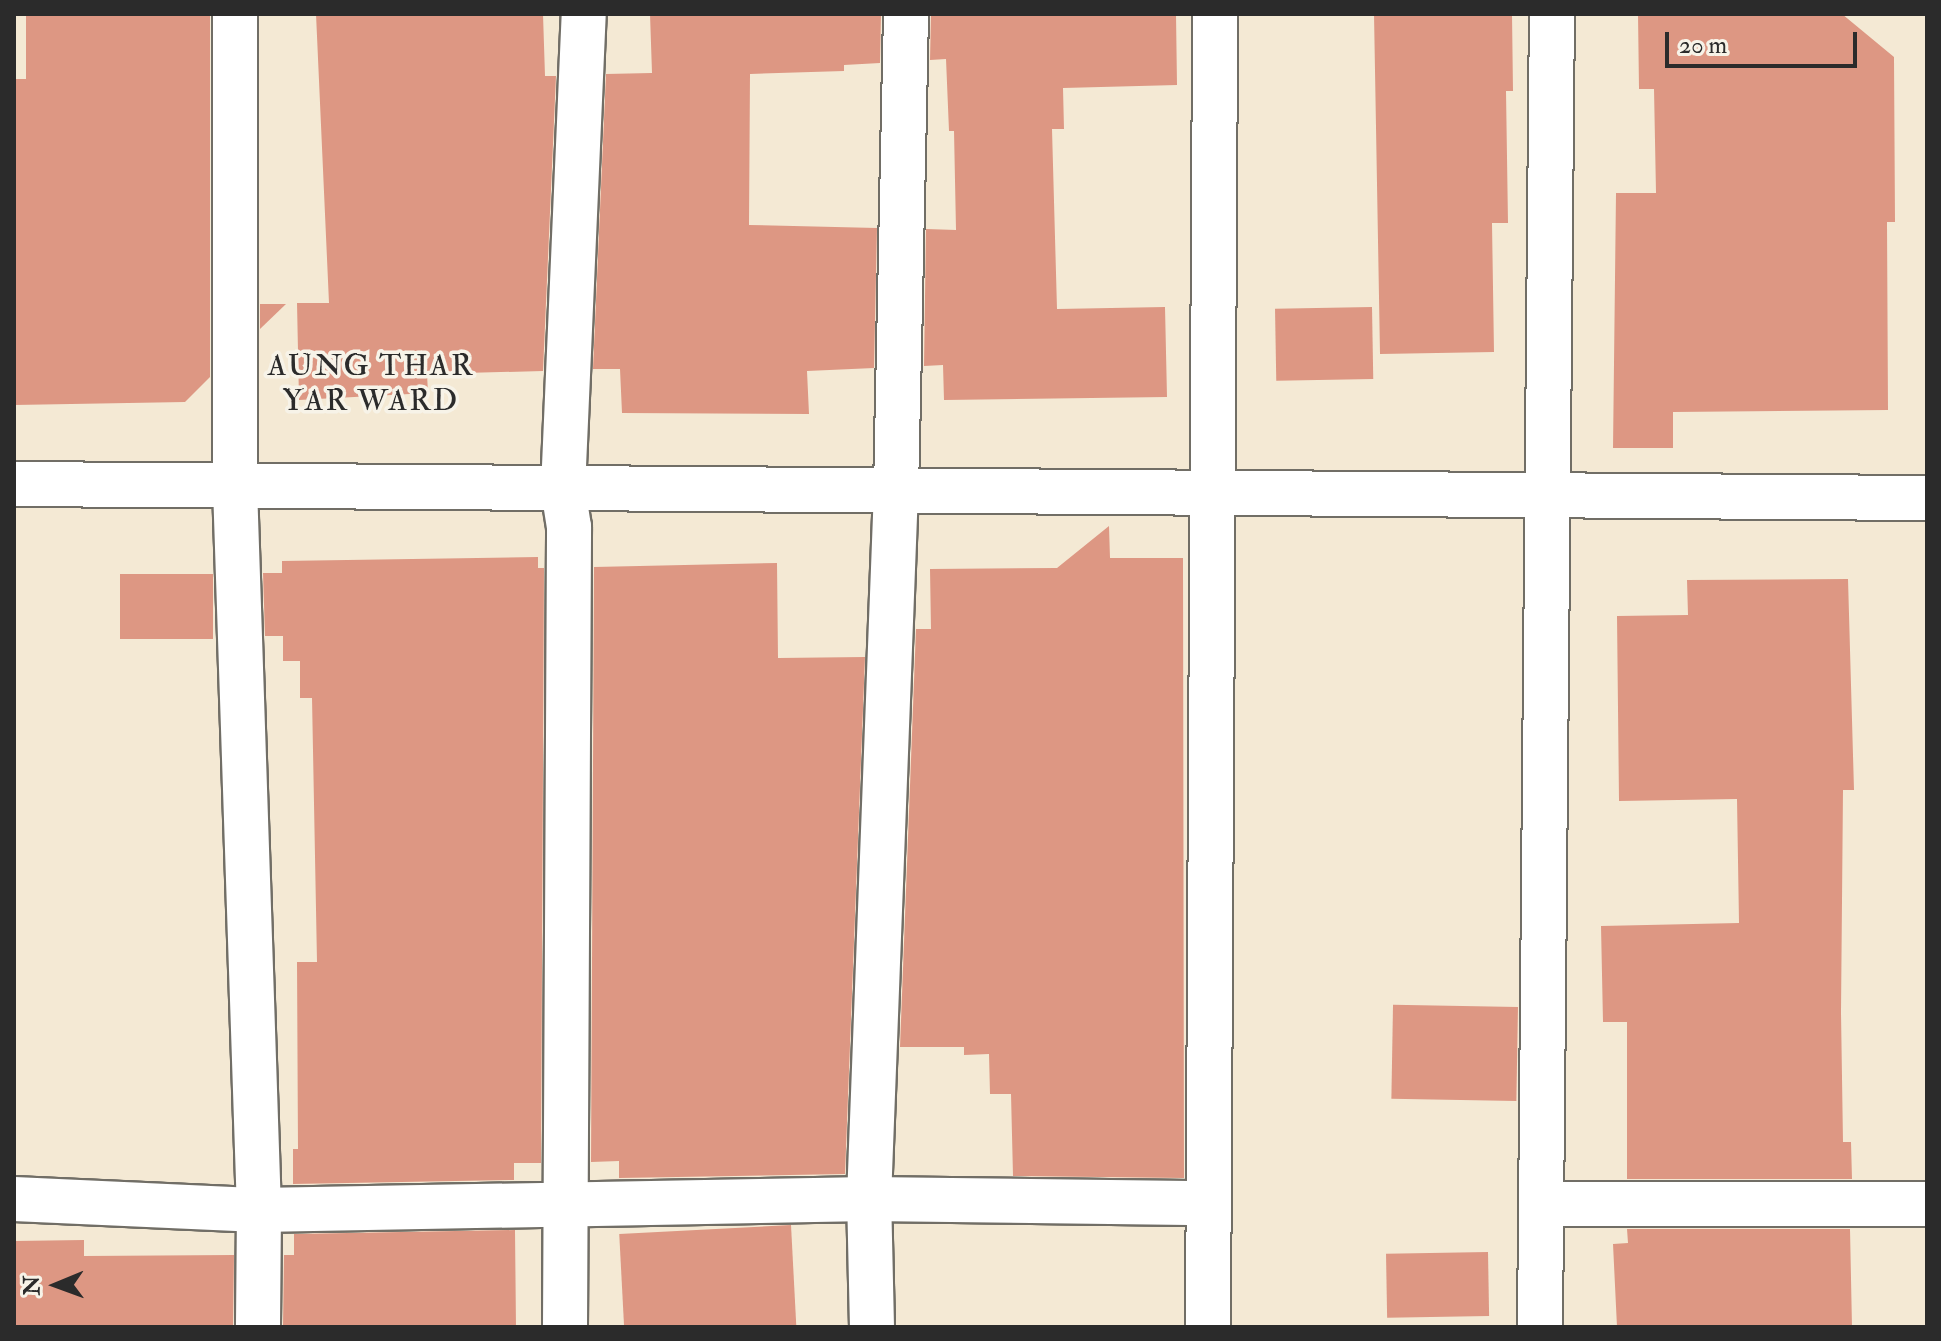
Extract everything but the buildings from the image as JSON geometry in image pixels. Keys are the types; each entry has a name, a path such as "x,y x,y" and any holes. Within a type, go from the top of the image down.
{"street":[{"path":"235,14 235,487 259,1210 258,1327"},
{"path":"565,1327 569,527 563,489 584,14"},
{"path":"872,1327 869,1199 896,491 906,14"},
{"path":"1208,1327 1215,14"},
{"path":"1540,1327 1552,14"},
{"path":"14,484 1927,498"},
{"path":"14,1199 259,1210 869,1199 1209,1203"},
{"path":"1541,1204 1927,1204"}],"district":[{"name":"AUNG THAR YAR WARD","path":"371,383"}]}
